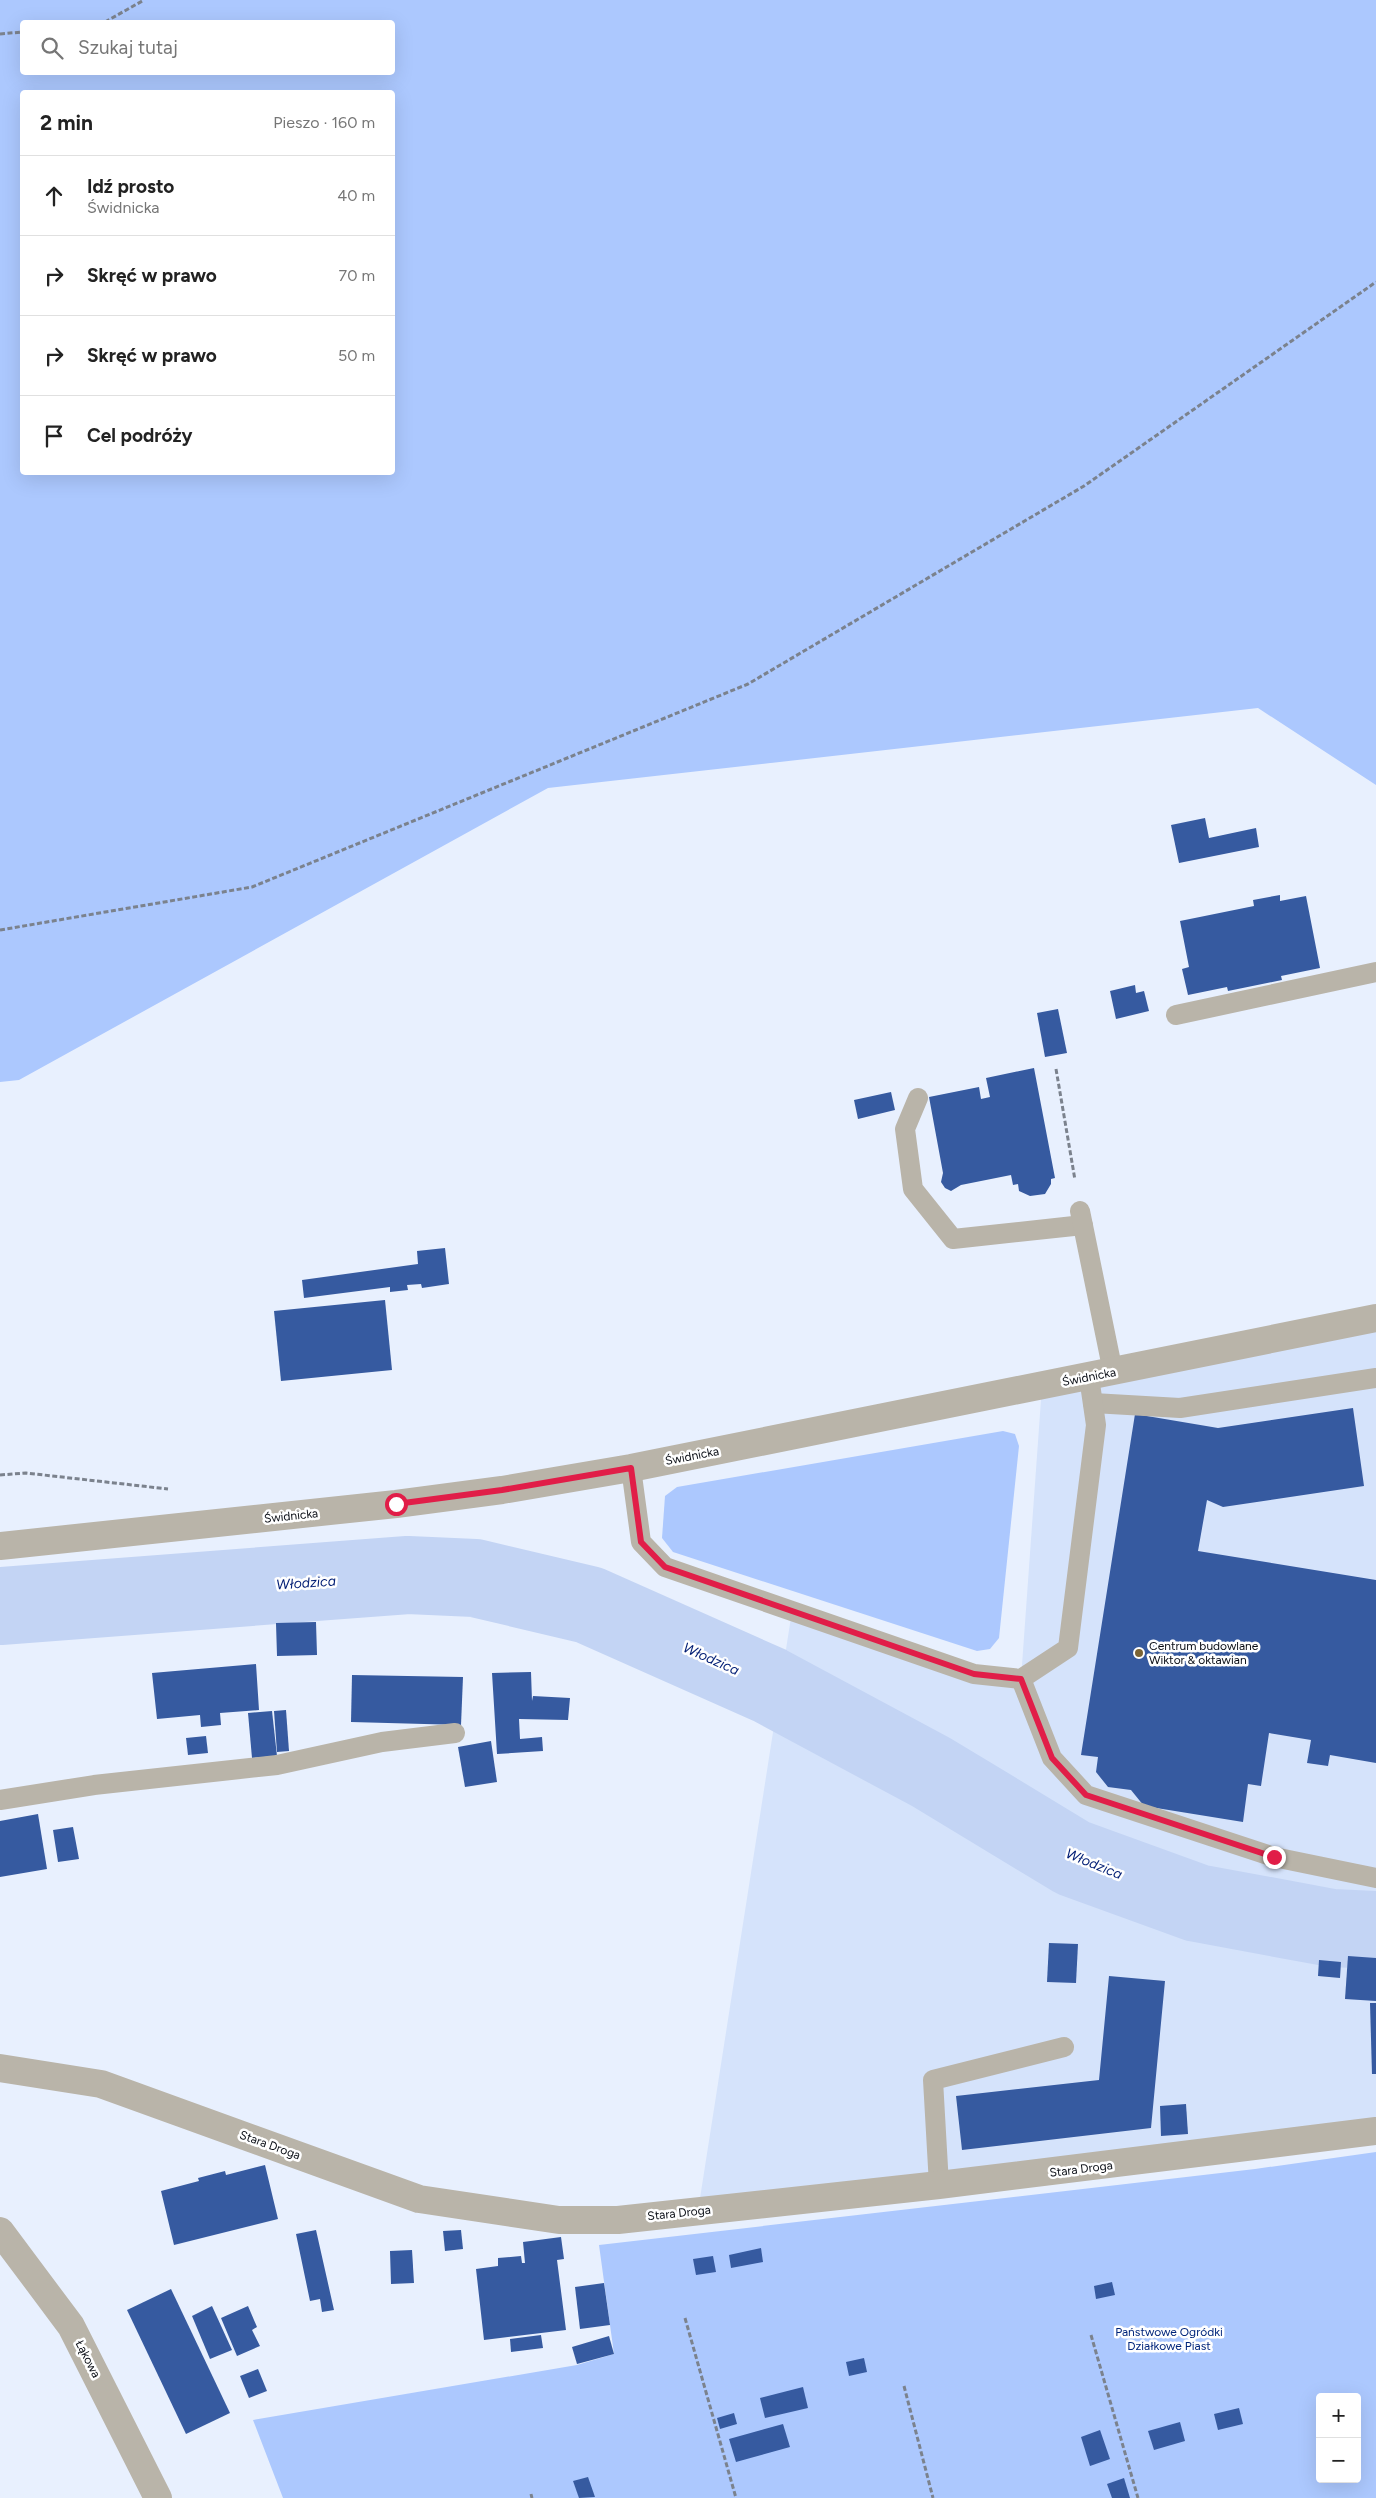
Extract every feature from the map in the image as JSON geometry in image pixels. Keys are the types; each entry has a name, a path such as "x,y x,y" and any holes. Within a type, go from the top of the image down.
{"street":[{"name":"Świdnicka","path":"0,1546 396,1504 502,1490 1098,1384 1376,1318"},
{"name":"Stara Droga","path":"0,2068 100,2084 419,2199 559,2220 618,2220 939,2185 1376,2131"},
{"name":"Łąkowa","path":"0,2231 71,2326 158,2498"}],"lane":[{"path":"1176,1015 1376,972"},
{"path":"631,1468 641,1542 665,1567 974,1674 1021,1679 1068,1648 1096,1425 1098,1384 1082,1218 953,1239 913,1189 905,1129 918,1098"},
{"path":"1098,1384 1180,1408 1376,1378"},
{"path":"1021,1679 1052,1758 1086,1795 1274,1857 1376,1878"},
{"path":"0,1800 94,1785 277,1765 382,1742 455,1733"},
{"path":"939,2185 933,2080 1064,2047"}],"path":[{"path":"109,20 144,0"},
{"path":"0,34 20,32"},
{"path":"0,930 252,887 748,684 1084,486 1376,282"},
{"path":"1056,1069 1082,1218"},
{"path":"0,1475 26,1473 174,1490"},
{"path":"685,2318 736,2498"},
{"path":"1091,2335 1138,2498"},
{"path":"904,2386 933,2498"}],"shaded area":[{"path":"1376,1329 1376,2130 698,2211 792,1611 1021,1679 1042,1386"}],"green space":[{"path":"0,0 1376,0 1376,785 1258,708 548,788 19,1080 0,1082"},
{"path":"1003,1431 1015,1434 1019,1446 999,1638 990,1649 977,1651 673,1552 662,1538 665,1496 677,1487"},
{"name":"Państwowe Ogródki Działkowe Piast","path":"1376,2152 1376,2498 283,2498 253,2420 577,2365 614,2354 599,2245 1255,2169"}],"building":[{"path":"1205,818 1209,838 1256,828 1259,847 1179,863 1171,825"},
{"path":"1280,895 1280,901 1306,896 1320,968 1281,976 1282,980 1228,991 1227,987 1188,995 1182,969 1189,967 1180,921 1254,906 1253,900"},
{"path":"1135,985 1136,993 1144,991 1149,1011 1116,1019 1110,991"},
{"path":"1058,1009 1067,1053 1045,1057 1037,1013"},
{"path":"1034,1068 1055,1178 1051,1179 1051,1184 1045,1194 1030,1196 1019,1191 1018,1184 1013,1185 1011,1175 961,1185 951,1191 945,1188 941,1182 943,1173 929,1097 979,1087 981,1099 990,1097 986,1078"},
{"path":"891,1092 895,1110 858,1119 854,1100"},
{"path":"445,1248 449,1284 422,1288 421,1284 407,1285 408,1290 390,1292 390,1287 304,1298 302,1280 418,1264 417,1251"},
{"path":"385,1300 392,1370 281,1381 274,1311"},
{"path":"1353,1408 1364,1486 1223,1507 1207,1500 1198,1551 1376,1580 1376,1763 1330,1755 1328,1766 1307,1763 1311,1740 1269,1733 1261,1786 1248,1784 1243,1822 1144,1806 1131,1790 1108,1787 1096,1772 1098,1757 1081,1755 1135,1414 1218,1428"},
{"path":"316,1622 317,1655 277,1656 276,1623"},
{"path":"256,1664 259,1710 220,1713 221,1725 201,1727 200,1715 157,1719 152,1673"},
{"path":"531,1672 532,1701 533,1696 570,1698 568,1720 519,1719 520,1739 542,1737 543,1751 497,1754 492,1673"},
{"path":"352,1675 463,1677 461,1725 351,1722"},
{"path":"286,1710 289,1751 277,1752 274,1711"},
{"path":"272,1711 277,1756 252,1758 248,1713"},
{"path":"206,1736 208,1753 188,1755 186,1738"},
{"path":"491,1741 497,1782 465,1787 458,1747"},
{"path":"38,1814 47,1869 0,1877 0,1821"},
{"path":"73,1827 79,1859 58,1862 53,1830"},
{"path":"1049,1943 1078,1944 1076,1983 1047,1982"},
{"path":"1348,1956 1376,1958 1376,2001 1345,1999"},
{"path":"1319,1960 1341,1962 1340,1978 1318,1976"},
{"path":"1109,1976 1165,1981 1151,2128 962,2150 956,2096 1099,2080"},
{"path":"1370,2003 1376,2003 1376,2074 1372,2074"},
{"path":"1186,2104 1188,2134 1161,2136 1160,2106"},
{"path":"265,2165 278,2219 174,2245 161,2191 199,2181 198,2178 225,2171 226,2175"},
{"path":"316,2230 334,2310 322,2312 320,2299 310,2301 296,2234"},
{"path":"461,2230 463,2249 445,2251 443,2231"},
{"path":"561,2237 564,2259 557,2260 566,2330 484,2340 476,2269 498,2266 498,2258 521,2256 522,2263 525,2263 523,2242"},
{"path":"761,2248 763,2262 731,2268 729,2255"},
{"path":"412,2250 414,2283 391,2284 390,2251"},
{"path":"713,2256 716,2272 696,2275 693,2259"},
{"path":"1112,2282 1115,2295 1096,2299 1094,2286"},
{"path":"604,2283 610,2325 580,2329 575,2287"},
{"path":"171,2289 230,2413 186,2434 127,2310"},
{"path":"212,2306 232,2350 210,2359 192,2316"},
{"path":"248,2306 257,2327 252,2330 260,2346 237,2356 221,2318"},
{"path":"541,2335 543,2348 511,2352 510,2339"},
{"path":"609,2336 614,2354 577,2364 572,2347"},
{"path":"864,2358 867,2372 849,2376 846,2362"},
{"path":"258,2369 267,2391 249,2398 240,2376"},
{"path":"803,2387 808,2408 765,2418 760,2398"},
{"path":"1239,2408 1243,2424 1218,2430 1214,2414"},
{"path":"734,2413 737,2424 720,2429 717,2418"},
{"path":"1180,2422 1185,2441 1154,2450 1148,2431"},
{"path":"783,2424 790,2447 736,2462 729,2439"},
{"path":"1100,2430 1110,2459 1090,2466 1081,2437"},
{"path":"588,2477 595,2497 579,2498 573,2481"},
{"path":"1124,2478 1130,2498 1112,2498 1107,2484"}],"waterway":[{"name":"Włodzica","path":"0,1606 408,1575 475,1578 589,1605 769,1685 931,1772 1073,1858 1197,1903 1332,1928 1376,1930"}],"place":[{"name":"Centrum budowlane Wiktor & oktawian","path":"1139,1653"}],"route":[{"path":"396,1504 502,1490 631,1468 641,1542 665,1567 974,1674 1021,1679 1052,1758 1086,1795 1274,1857"}]}
